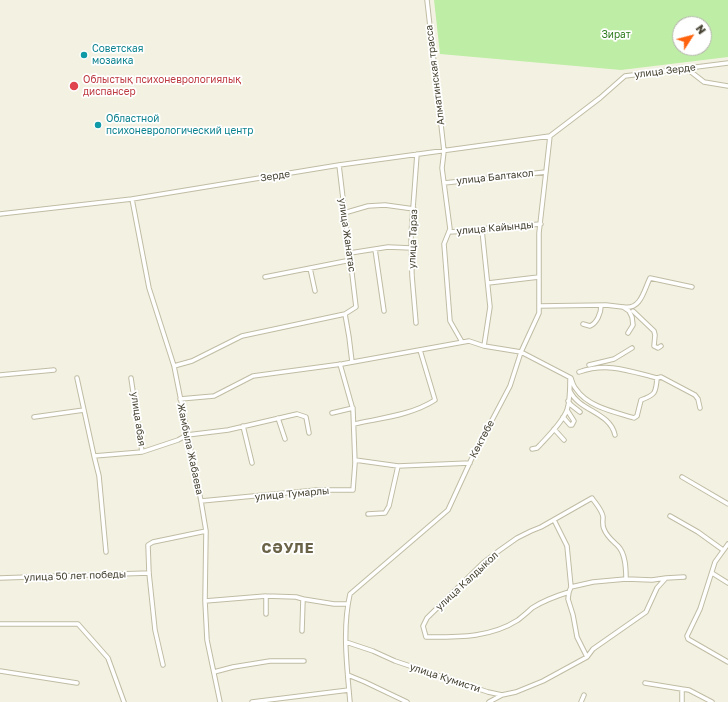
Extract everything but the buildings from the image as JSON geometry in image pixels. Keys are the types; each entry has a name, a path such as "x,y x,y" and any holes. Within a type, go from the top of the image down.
{"street":[{"name":"Алматинская трасса","path":"427,0 444,151 442,168 450,229 444,244 450,320 462,342"},
{"name":"улица Зерде","path":"550,136 600,98 625,76 728,63"},
{"path":"686,68 704,82 728,86"},
{"name":"Зерде","path":"0,214 132,200 339,165 550,136"},
{"name":"Көктөбе","path":"347,604 350,594 448,510 470,462 510,386 521,352 539,313 539,233 550,136"},
{"name":"улица Тараз","path":"416,323 411,248 417,154"},
{"name":"улица Жанатас","path":"339,165 344,213 357,304 345,314"},
{"name":"улица Балтакол","path":"444,183 546,172"},
{"name":"Жамбыла Жабаева","path":"132,200 149,288 174,366 201,501 206,531 205,600 207,640 220,702"},
{"path":"344,213 368,206 384,205 414,209"},
{"name":"улица Кайынды","path":"449,232 541,224"},
{"path":"482,230 490,307 484,346"},
{"path":"350,253 388,246 411,248"},
{"path":"375,249 384,311"},
{"path":"265,277 351,260"},
{"path":"310,268 316,291"},
{"path":"488,282 539,278"},
{"path":"539,306 601,306 630,308 638,304 650,278 692,287"},
{"path":"583,324 590,326 594,324 600,312 601,306"},
{"path":"623,307 631,313 632,317 633,325 628,333"},
{"path":"633,311 654,331 654,346 658,348 661,346"},
{"path":"174,366 192,361 242,336 345,314 352,362"},
{"path":"180,399 214,396 253,376 340,364 469,341 484,346 521,352 571,378 575,388 586,399 609,410 634,418 637,416 640,402 643,399 651,397 655,393 657,378"},
{"path":"589,365 614,359 632,348"},
{"path":"354,424 394,416 427,405 435,400 420,350"},
{"name":"улица Тумарлы","path":"201,501 317,490 353,490 355,460 353,408 340,364"},
{"path":"579,372 597,368 615,367 657,378 664,378 680,389 695,395 698,399 700,408"},
{"path":"0,375 54,370"},
{"path":"77,378 99,476 106,552"},
{"name":"улица абая","path":"94,456 142,452 132,378"},
{"path":"532,449 537,448 540,445 563,418 567,410 571,378"},
{"path":"570,390 574,398 603,417 614,429 615,435"},
{"path":"568,401 580,412"},
{"path":"332,413 353,408"},
{"path":"34,417 84,410"},
{"path":"563,418 570,425 574,421 567,410"},
{"path":"142,452 178,440 187,434 228,430 297,414 306,417 309,433"},
{"path":"278,418 285,439"},
{"path":"244,426 252,463"},
{"path":"554,429 564,440"},
{"path":"355,460 398,466 470,462"},
{"path":"368,514 385,513 389,506 398,466"},
{"path":"682,477 728,504"},
{"name":"улица Калдыкол","path":"569,592 534,607 518,620 503,628 466,636 426,637 423,626 426,618 483,563 517,538 554,520 592,498 603,516 602,523 604,530 621,551 626,567 626,579"},
{"path":"670,516 698,532 723,550"},
{"path":"554,520 567,546 571,587 568,599 577,637 586,657"},
{"path":"163,665 155,630 149,573 148,545 153,542 206,531"},
{"path":"728,544 715,562 700,609 687,637 728,662"},
{"name":"улица 50 лет победы","path":"0,578 149,573"},
{"path":"712,573 728,583"},
{"path":"571,587 593,582 626,579 652,580 684,577"},
{"path":"489,702 543,681 586,657 594,649 646,612 657,588 666,578"},
{"path":"652,580 657,588"},
{"path":"205,600 266,596 296,597 334,604 347,604 346,642 350,702"},
{"path":"266,596 266,614"},
{"path":"302,631 303,599"},
{"path":"0,624 78,624 108,658 124,702"},
{"name":"улица Кумисти","path":"346,642 373,651 395,661 502,696"},
{"path":"214,672 233,667 270,661 304,661"},
{"path":"0,671 77,683"},
{"path":"348,675 407,702"},
{"path":"645,683 682,688 712,702"},
{"path":"682,688 682,702"},
{"path":"252,702 349,690"},
{"path":"581,702 584,695"}],"green space":[{"name":"Зират","path":"434,0 728,0 728,57 621,70 440,54"}],"place":[{"name":"Советская мозаика","path":"84,55"},
{"name":"Облыстық психоневрологиялық диспансер","path":"74,86"},
{"name":"Областной психоневрологический центр","path":"98,125"}],"district":[{"name":"СӘУЛЕ","path":"288,549"}]}
